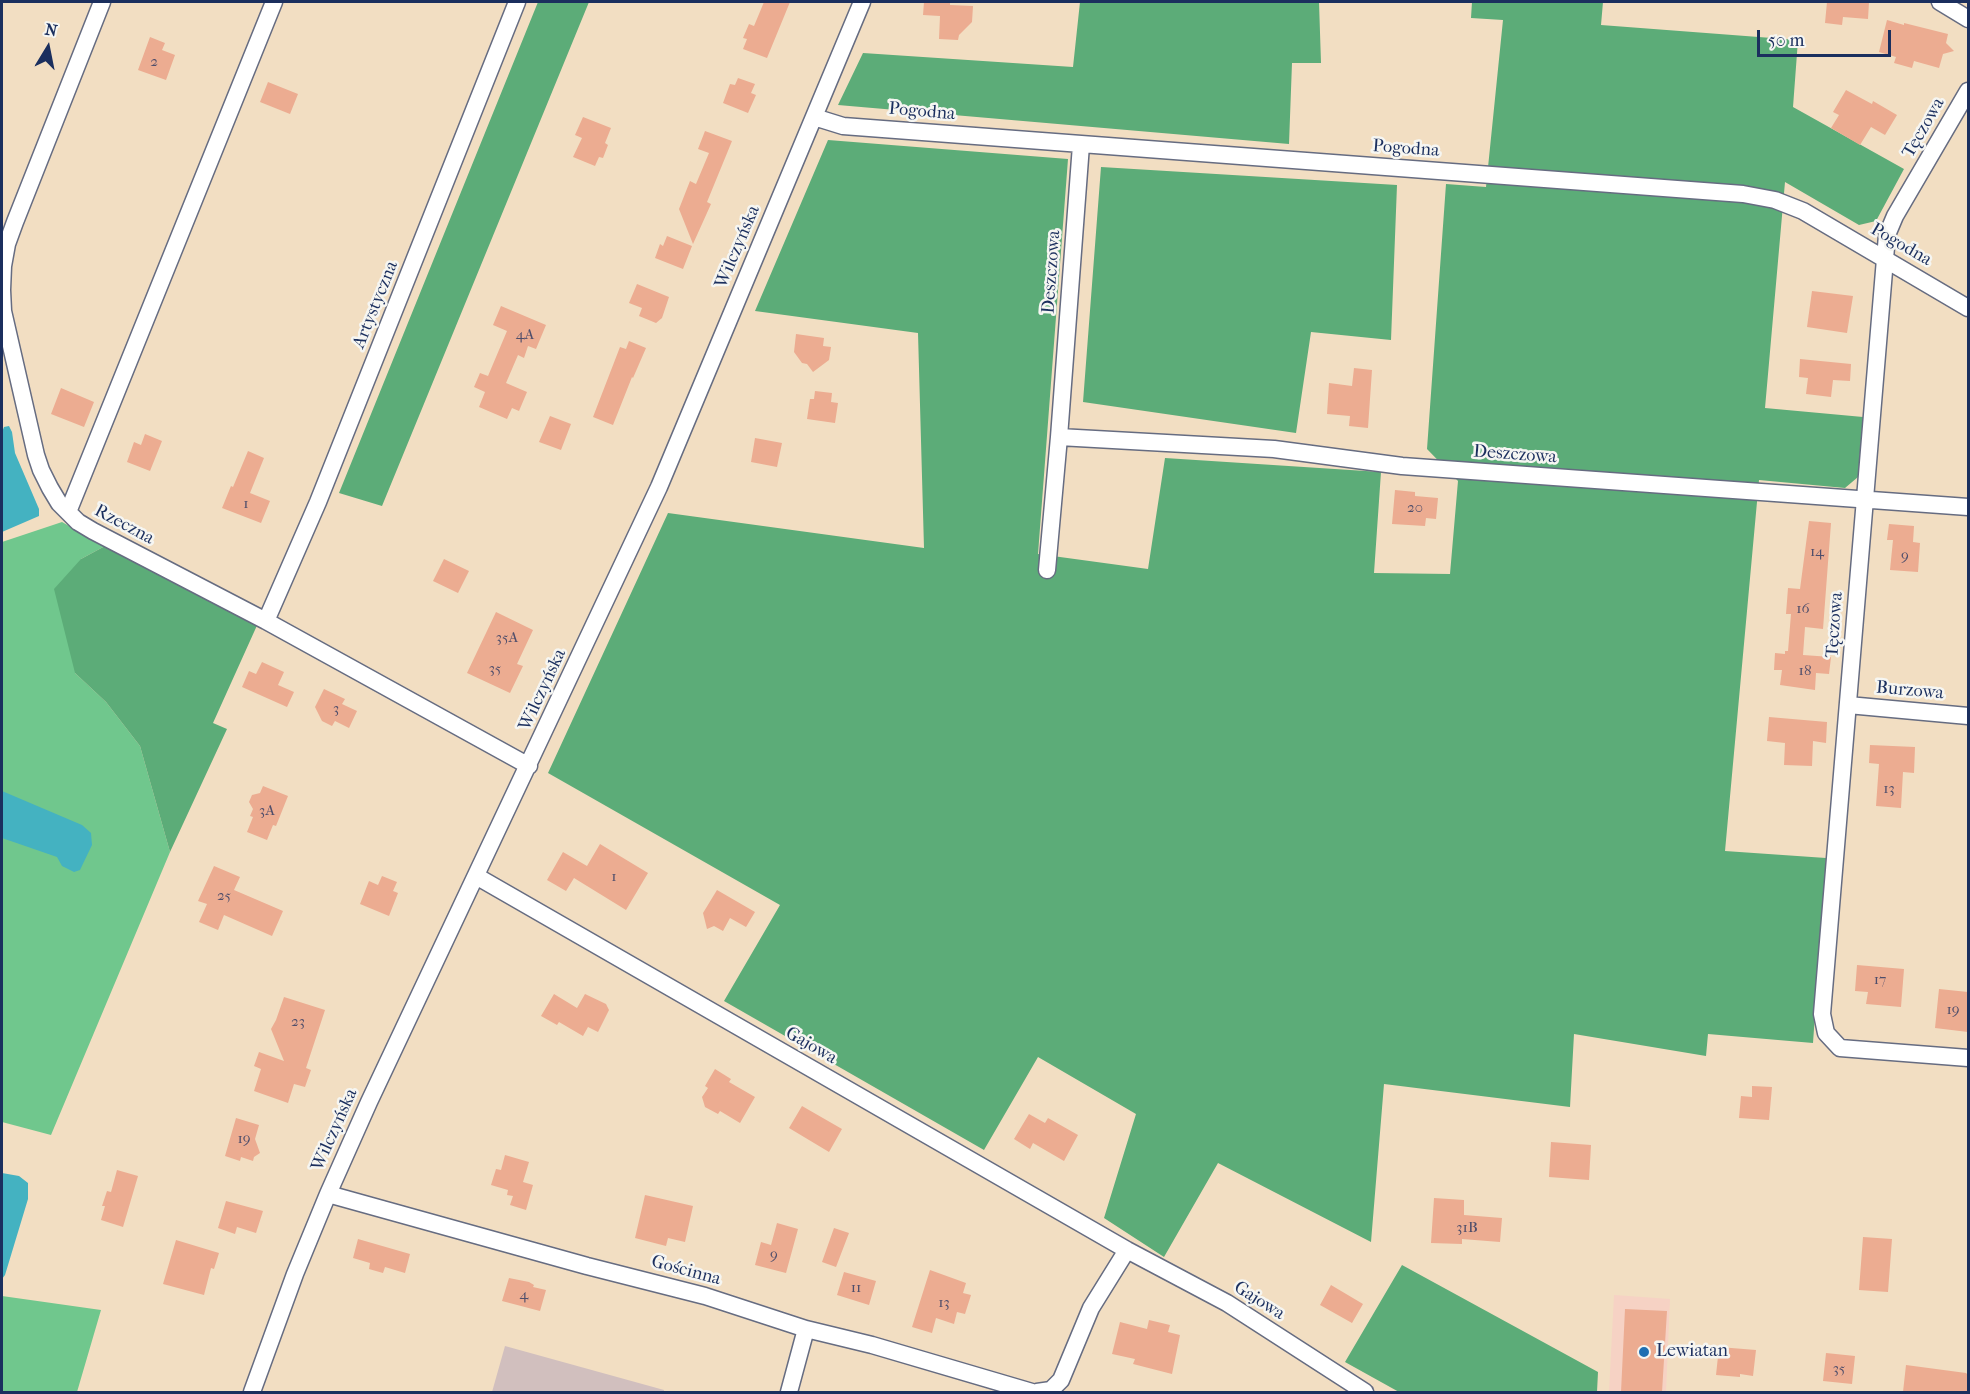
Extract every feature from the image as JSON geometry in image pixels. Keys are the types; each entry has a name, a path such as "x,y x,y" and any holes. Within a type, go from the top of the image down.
{"street":[{"name":"Rzeczna","path":"102,2 7,244 2,290 3,311 41,470 59,503 78,522 93,531 266,621 529,766"},
{"path":"68,512 274,2"},
{"name":"Artystyczna","path":"266,621 318,502 517,2"},
{"name":"Wilczyńska","path":"252,1392 295,1274 328,1194 659,487 862,2"},
{"path":"1940,2 1968,19"},
{"name":"Tęczowa","path":"1968,91 1895,216 1887,235 1822,1014 1826,1034 1840,1048 1968,1058"},
{"name":"Pogodna","path":"814,117 843,126 1743,194 1775,200 1803,211 1968,308"},
{"name":"Deszczowa","path":"1047,570 1081,145"},
{"name":"Deszczowa","path":"1059,437 1274,449 1402,466 1968,507"},
{"name":"Burzowa","path":"1848,705 1968,716"},
{"name":"Gajowa","path":"476,876 1127,1250 1227,1303 1365,1392"},
{"name":"Gościnna","path":"328,1194 705,1296 806,1329 872,1345 1032,1392"},
{"path":"1038,1392 1052,1390 1062,1380 1091,1308 1127,1250"},
{"path":"789,1392 806,1329"}],"shaded area":[{"name":"Lewiatan","path":"1614,1295 1670,1299 1666,1392 1609,1392"},
{"path":"505,1346 664,1390 664,1392 492,1392"}],"green space":[{"path":"538,2 589,2 382,506 339,493"},
{"path":"1080,2 1319,2 1321,63 1292,63 1289,144 838,105 863,53 1073,67"},
{"path":"1472,2 1603,2 1601,25 1798,40 1793,107 1904,169 1876,221 1859,225 1785,182 1765,408 1863,417 1858,477 1845,488 1759,480 1725,851 1826,858 1813,1043 1708,1034 1706,1056 1574,1034 1570,1107 1384,1084 1371,1242 1218,1163 1164,1257 1104,1218 1136,1114 1038,1057 984,1150 724,1001 780,905 548,773 668,513 924,548 918,333 755,311 828,140 1068,159 1038,554 1148,569 1165,458 1381,472 1374,573 1450,574 1458,481 1427,449 1446,184 1486,187 1503,20 1471,18"},
{"path":"1101,167 1397,185 1391,340 1311,332 1296,433 1083,402"},
{"path":"62,522 105,546 81,559 75,673 106,702 140,746 170,852 51,1135 2,1122 2,542"},
{"path":"105,546 259,621 213,723 227,729 170,852 140,746 106,702 75,673 54,589 81,559"},
{"path":"1402,1265 1598,1372 1597,1392 1399,1392 1345,1362"},
{"path":"2,1296 101,1310 77,1392 2,1392"}],"water":[{"path":"9,426 15,453 39,509 39,516 2,532 2,432 4,427"},
{"path":"2,791 82,825 91,833 92,845 80,870 74,872 62,866 57,857 2,838"},
{"path":"2,1173 19,1176 28,1183 28,1199 2,1279"}],"building":[{"path":"764,2 790,2 767,58 743,49 747,39 743,38 749,24 754,26"},
{"path":"924,2 950,2 950,5 973,6 972,22 959,35 958,40 939,39 940,16 923,15"},
{"path":"1827,2 1869,2 1868,19 1843,17 1842,25 1825,23"},
{"path":"1887,20 1948,34 1946,43 1954,51 1943,54 1939,68 1914,61 1912,68 1894,63 1896,57 1879,52"},
{"path":"150,37 165,43 162,50 175,55 166,80 138,70"},
{"path":"738,78 755,84 751,93 756,95 748,113 723,103 730,84 735,85"},
{"path":"268,82 298,94 290,114 260,102"},
{"path":"1846,90 1872,104 1873,101 1897,115 1885,135 1871,127 1860,145 1831,128 1839,115 1833,112"},
{"path":"583,117 611,128 605,143 608,145 603,158 599,157 595,166 573,157 582,138 575,135"},
{"path":"705,131 732,141 707,202 711,204 693,244 679,209 690,181 696,184 709,153 698,149"},
{"path":"667,236 692,246 683,269 655,258 660,244 663,246"},
{"path":"637,284 669,297 662,318 656,323 639,316 642,308 629,303"},
{"path":"1812,291 1853,296 1847,333 1807,327"},
{"path":"501,306 546,325 536,349 528,346 524,358 518,355 506,383 527,392 519,411 512,408 507,419 479,407 485,392 474,387 480,373 488,376 507,331 493,325"},
{"path":"796,334 824,338 823,346 831,347 829,360 813,372 794,352"},
{"path":"629,341 646,348 613,425 593,417 620,347 626,349"},
{"path":"1800,359 1851,364 1850,381 1833,380 1831,397 1806,394 1808,378 1799,377"},
{"path":"1354,368 1372,370 1368,428 1349,426 1350,416 1327,414 1329,383 1352,386"},
{"path":"61,388 94,402 84,427 51,414"},
{"path":"815,391 832,393 831,402 838,403 835,423 807,419 810,399 814,399"},
{"path":"550,416 571,424 561,450 539,442"},
{"path":"145,434 162,441 150,471 127,462 134,442 141,445"},
{"path":"755,438 782,443 777,467 751,462"},
{"path":"248,451 264,458 250,493 270,501 261,523 222,508"},
{"path":"1395,490 1415,492 1415,496 1438,498 1436,519 1426,518 1425,526 1392,524"},
{"path":"1809,521 1831,523 1823,629 1805,627 1803,655 1831,657 1829,674 1816,673 1815,690 1780,685 1782,670 1774,670 1775,653 1785,654 1785,651 1788,651 1791,614 1786,614 1788,588 1800,589"},
{"path":"1889,524 1914,526 1913,542 1920,543 1918,572 1890,570 1893,540 1887,540"},
{"path":"444,559 469,571 458,593 433,581"},
{"path":"496,612 533,630 517,664 523,666 510,693 467,673"},
{"path":"262,662 284,672 278,685 294,692 287,707 242,687 249,671 256,674"},
{"path":"324,689 345,699 342,704 357,711 349,728 335,721 332,726 322,721 315,707"},
{"path":"1769,717 1827,722 1826,743 1813,741 1812,766 1784,765 1785,743 1767,741"},
{"path":"1870,745 1915,747 1914,773 1903,772 1901,808 1876,806 1879,764 1869,763"},
{"path":"263,786 288,796 276,826 273,825 267,840 247,832 253,817 250,816 253,809 249,802 252,795 260,793"},
{"path":"600,844 648,873 626,910 574,878 566,891 547,880 563,852 587,866"},
{"path":"214,866 240,877 234,890 283,911 272,936 224,915 218,930 199,922 207,904 198,901"},
{"path":"382,876 397,882 393,891 398,893 389,916 360,904 369,881 378,885"},
{"path":"717,890 755,912 746,927 730,918 723,931 714,926 707,929 703,913"},
{"path":"1857,965 1904,969 1901,1007 1866,1004 1868,992 1855,991"},
{"path":"1939,989 1968,992 1968,1032 1935,1028"},
{"path":"554,994 577,1008 585,994 606,1004 609,1010 598,1032 588,1027 583,1036 559,1022 557,1025 541,1016"},
{"path":"284,997 325,1010 306,1068 311,1070 305,1087 294,1084 288,1103 254,1091 261,1069 254,1066 259,1052 284,1061 271,1029"},
{"path":"715,1069 731,1079 729,1082 755,1097 740,1123 720,1111 718,1114 705,1107 702,1097 708,1088 705,1086"},
{"path":"1752,1086 1772,1087 1769,1120 1739,1118 1741,1096 1752,1097"},
{"path":"802,1106 842,1129 829,1152 789,1128"},
{"path":"1029,1114 1045,1123 1048,1118 1078,1135 1064,1161 1033,1143 1030,1149 1014,1139"},
{"path":"236,1118 259,1125 255,1139 260,1153 254,1157 253,1161 241,1157 240,1161 225,1156"},
{"path":"1551,1142 1591,1145 1589,1180 1549,1177"},
{"path":"505,1155 529,1162 523,1182 533,1185 526,1210 510,1205 513,1196 507,1195 508,1190 491,1185 496,1169 501,1170"},
{"path":"117,1170 138,1176 123,1227 101,1220 105,1206 102,1206 107,1191 111,1192"},
{"path":"645,1195 693,1206 685,1242 668,1238 666,1246 635,1238"},
{"path":"1434,1198 1464,1200 1464,1215 1502,1218 1500,1242 1462,1239 1462,1244 1431,1243"},
{"path":"226,1201 263,1211 256,1233 237,1227 235,1234 218,1228"},
{"path":"777,1223 798,1229 786,1273 755,1265 761,1242 771,1245"},
{"path":"834,1228 849,1233 836,1267 822,1262"},
{"path":"1863,1237 1892,1239 1888,1292 1859,1290"},
{"path":"358,1239 410,1254 405,1273 385,1267 383,1273 369,1269 370,1263 353,1258"},
{"path":"176,1240 219,1253 214,1269 211,1268 204,1295 163,1284"},
{"path":"930,1270 966,1283 963,1293 971,1295 965,1314 957,1312 954,1324 936,1318 932,1333 912,1327"},
{"path":"844,1272 876,1281 869,1305 837,1295"},
{"path":"509,1278 529,1282 534,1285 533,1287 546,1290 540,1311 502,1301"},
{"path":"1331,1285 1363,1304 1352,1323 1320,1305"},
{"name":"Lewiatan","path":"1625,1309 1667,1311 1662,1392 1621,1392"},
{"path":"1149,1320 1170,1325 1168,1332 1180,1335 1172,1374 1133,1364 1135,1359 1112,1354 1120,1322 1147,1329"},
{"path":"1719,1347 1756,1350 1753,1376 1716,1375"},
{"path":"1826,1353 1855,1356 1852,1384 1823,1381"},
{"path":"1906,1365 1966,1373 1968,1392 1903,1392"}],"place":[{"name":"Lewiatan","path":"1644,1352"}]}
